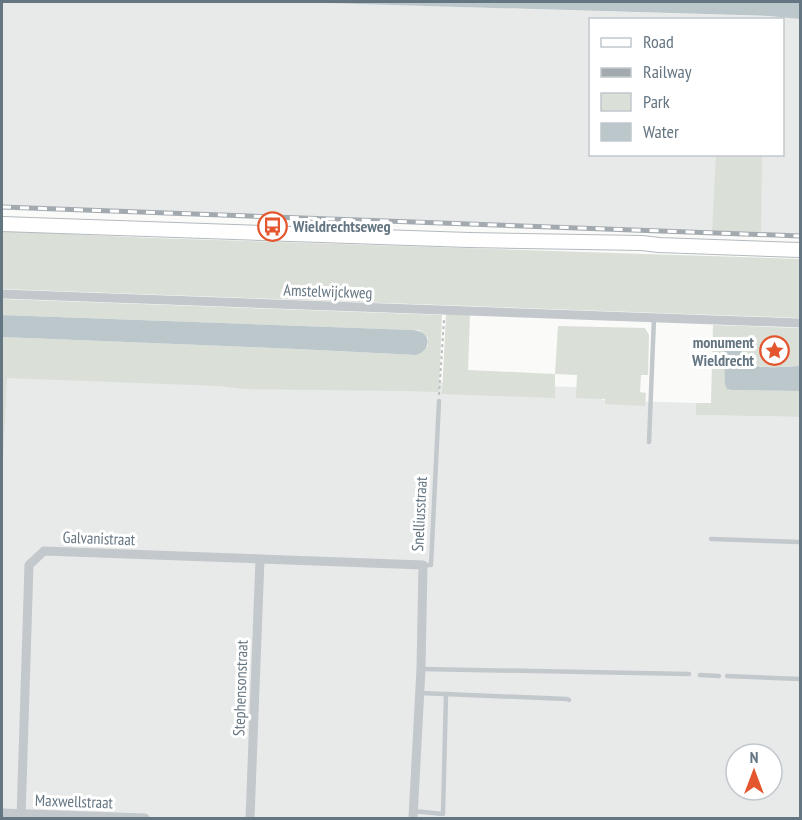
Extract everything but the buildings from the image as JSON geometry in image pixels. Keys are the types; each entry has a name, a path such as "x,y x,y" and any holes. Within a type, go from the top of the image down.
{"street":[{"path":"2,224 469,240 642,243 801,250"},
{"name":"Amstelwijckweg","path":"2,294 801,323"},
{"name":"Galvanistraat","path":"21,816 29,565 44,551 423,565"},
{"name":"Stephensonstraat","path":"250,819 260,559"},
{"name":"Snelliusstraat","path":"413,815 421,669 423,565"},
{"name":"Maxwellstraat","path":"2,813 21,816 145,819"}],"lane":[{"path":"649,442 654,318"},
{"name":"Snelliusstraat","path":"423,565 431,565 439,401"},
{"path":"711,539 801,542"},
{"path":"421,669 689,674"},
{"path":"700,675 719,676"},
{"path":"727,676 801,679"},
{"path":"420,693 568,700"},
{"path":"413,815 443,814 446,694"}],"path":[{"path":"439,401 444,310"}],"shaded area":[{"path":"2,2 324,2 800,17 800,237 2,207"},
{"path":"2,367 603,388 602,400 696,403 697,415 800,417 800,818 2,818"}],"green space":[{"path":"716,156 762,156 761,236 712,233"},
{"path":"2,231 800,259 800,318 2,289"},
{"path":"2,299 442,315 439,392 243,389 219,386 7,378 2,458 2,337 416,355 428,346 428,338 419,330 2,315"},
{"path":"446,314 470,315 468,370 555,374 555,398 442,394"},
{"path":"713,325 800,328 800,366 755,365 742,351 732,390 800,391 800,417 696,415 696,403 711,403"},
{"path":"558,326 645,328 649,335 648,375 641,375 640,392 646,393 645,406 605,404 605,399 576,398 577,375 555,374"}],"water":[{"path":"324,2 800,2 800,19 769,16"},
{"path":"2,315 413,330 423,333 428,341 425,349 416,355 2,337"},
{"path":"724,340 736,343 748,361 756,366 800,366 800,391 727,389"}],"railway":[{"path":"2,207 800,236"}],"place":[{"name":"Wieldrechtseweg","path":"272,226"},
{"name":"monument Wieldrecht","path":"775,351"}]}
